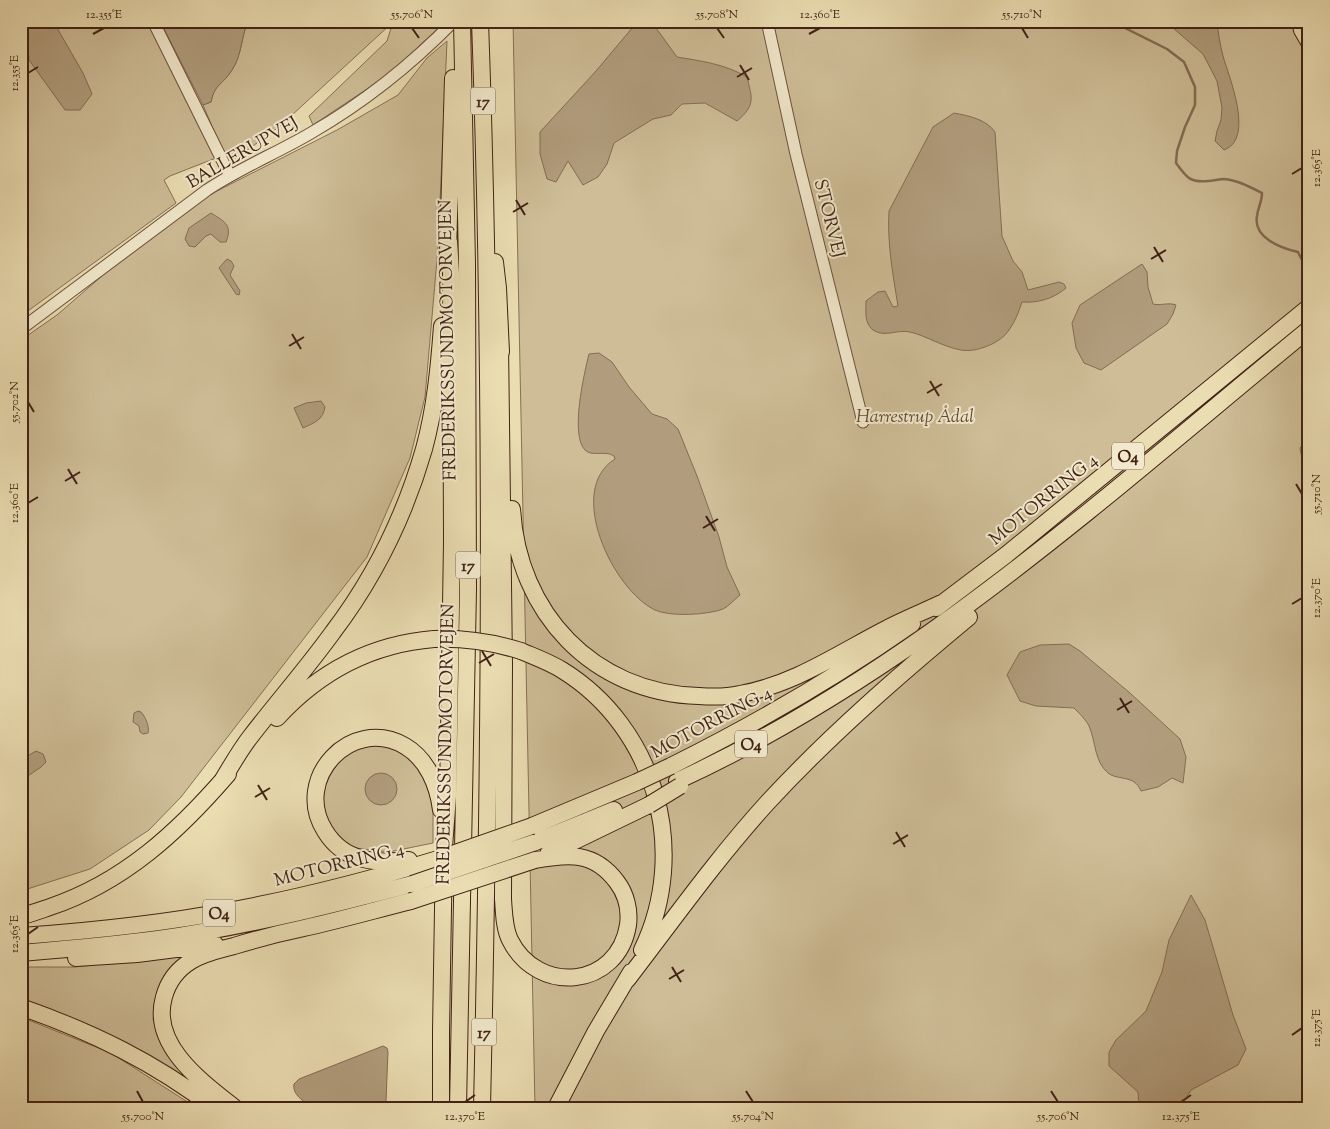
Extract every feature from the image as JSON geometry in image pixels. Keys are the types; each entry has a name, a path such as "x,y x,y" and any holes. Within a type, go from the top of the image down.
{"highway":[{"path":"222,781 249,738 334,632 366,584 398,520 412,486 424,448 434,402 439,365 449,240 454,21"},
{"name":"FREDERIKSSUNDMOTORVEJEN","path":"458,1108 468,502 467,254 462,21"},
{"name":"17","path":"480,21 485,180 488,589 486,956 482,1108"},
{"path":"1300,21 1302,30 1309,42"},
{"path":"235,1108 200,1078 173,1049 163,1027 162,1006 166,992 172,978 190,961 206,954 264,937 411,901 535,860 572,855 599,864 611,874 621,888 627,902 629,918 626,935 620,950 610,961 596,971 581,976 562,978 545,974 532,966 519,954 509,939 505,921 503,899 504,663 500,343 498,288 485,180"},
{"path":"441,853 448,796 452,542 452,273 449,240"},
{"name":"MOTORRING 4","path":"676,778 734,734 814,689 882,646 944,602 1068,505 1309,307"},
{"name":"MOTORRING 4","path":"21,955 159,939 222,928 322,907 412,884 533,843 676,778 697,772 823,704 954,616 1093,506 1309,329"},
{"path":"500,343 506,383 513,525 519,557 527,581 556,628 575,648 600,667 627,681 655,692 705,697 740,694 772,686 801,675 883,630 944,602"},
{"path":"627,980 725,852 802,767 874,697 1039,558 1093,506"},
{"path":"21,916 64,902 97,887 155,849 182,824 285,710 306,690 332,671 362,655 391,645 434,638 498,644 521,651 562,671 601,702 618,721 632,742 653,784 663,834 664,862 662,883 659,904 652,928 627,980 596,1031 556,1108"},
{"path":"441,853 413,863 374,861 360,858 339,847 322,826 315,799 317,785 322,772 331,758 355,741 369,738 399,743 411,750 423,762 434,780 440,798 441,853 441,1108"},
{"path":"535,860 644,794"},
{"name":"MOTORRING 4","path":"441,853 644,794"},
{"name":"MOTORRING 4","path":"21,936 150,924 228,911 318,892 413,863"},
{"path":"21,955 60,959 113,957 264,937"},
{"path":"21,1007 66,1022 112,1043 154,1066 190,1089 214,1108"},
{"path":"433,1108 441,1032"}],"street":[{"path":"154,21 230,176"},
{"name":"BALLERUPVEJ","path":"21,329 182,208 230,176 310,134 389,81 427,48 454,21"},
{"name":"STORVEJ","path":"767,21 796,154 863,422"}],"green space":[{"path":"21,21 150,21 216,158 164,180 176,203 21,316"},
{"path":"248,21 446,21 388,75 313,125 309,116 387,41 393,22 279,127 228,164 203,105 211,102 214,91 235,64"},
{"name":"Harrestrup Ådal","path":"513,21 1309,21 1309,1108 535,1108"},
{"path":"447,41 438,248 425,397 410,458 367,557 181,797 149,830 90,869 21,891 21,340 57,315 125,256 211,194 337,130 398,95 427,58"},
{"path":"379,744 395,750 415,762 430,788 433,809 433,843 389,852 354,848 333,829 324,813 322,793 341,758 354,749"},
{"path":"192,954 161,981 153,1019 170,1057 230,1108 21,1002 21,967 75,967"},
{"path":"21,1017 111,1053 197,1108 21,1108"}],"shaded area":[{"path":"21,21 53,21 83,73 92,94 80,110 65,110 29,60 28,47 21,34"},
{"path":"160,21 248,21 235,64 229,75 214,91 211,102 203,105"},
{"path":"638,21 651,21 677,57 722,66 747,77 751,96 750,106 737,121 705,103 682,104 671,115 653,119 614,143 607,164 598,177 583,185 568,161 556,182 547,179 540,154 540,132 596,71"},
{"path":"1165,21 1217,21 1221,47 1234,92 1239,121 1238,134 1233,144 1224,150 1215,141 1221,120 1222,108 1217,81 1203,54"},
{"path":"954,113 982,121 995,132 1002,236 1013,261 1022,272 1028,290 1059,282 1064,284 1066,288 1056,295 1045,299 1034,302 1022,302 1015,320 1005,335 988,346 967,351 910,332 878,332 873,330 868,324 866,313 866,301 878,292 885,291 893,307 898,306 892,271 889,211 933,127"},
{"path":"211,213 228,227 226,242 220,242 211,234 206,236 195,247 189,246 185,239 189,228"},
{"path":"227,259 234,266 230,275 240,291 239,295 236,294 219,268"},
{"path":"1142,264 1147,272 1148,287 1153,304 1176,305 1173,314 1167,324 1101,370 1084,363 1076,348 1072,323 1080,305"},
{"path":"599,353 612,362 629,387 652,414 667,419 678,429 719,537 727,567 740,595 723,609 708,613 689,614 670,614 655,610 639,599 624,582 611,562 600,539 595,515 594,493 601,474 615,459 611,454 591,453 585,450 581,442 578,418 589,354"},
{"path":"321,401 325,407 322,415 303,428 294,408 306,403"},
{"path":"1309,437 1309,472 1302,459 1300,448"},
{"path":"1069,644 1130,693 1180,739 1186,757 1183,783 1172,778 1158,787 1141,791 1134,782 1112,775 1103,768 1089,726 1074,708 1036,706 1020,701 1007,675 1020,652 1040,645"},
{"path":"138,711 146,719 148,733 143,734 140,732 139,726 133,722 134,713"},
{"path":"36,751 43,754 46,762 25,778 21,775 21,760"},
{"path":"381,773 392,778 397,789 392,800 381,805 370,800 365,789 370,778"},
{"path":"1191,895 1205,920 1233,1015 1246,1049 1238,1065 1191,1090 1180,1108 1139,1108 1138,1092 1109,1066 1109,1052 1116,1040 1146,1011 1162,972 1169,940"},
{"path":"383,1046 387,1048 388,1052 386,1101 383,1108 312,1108 295,1091 294,1084 299,1079"}],"waterway":[{"path":"1111,21 1167,49 1184,62 1195,87 1195,105 1177,151 1176,163 1183,172 1193,180 1210,181 1224,179 1243,184 1262,193 1257,216 1259,230 1277,245 1298,252 1309,274"}]}
